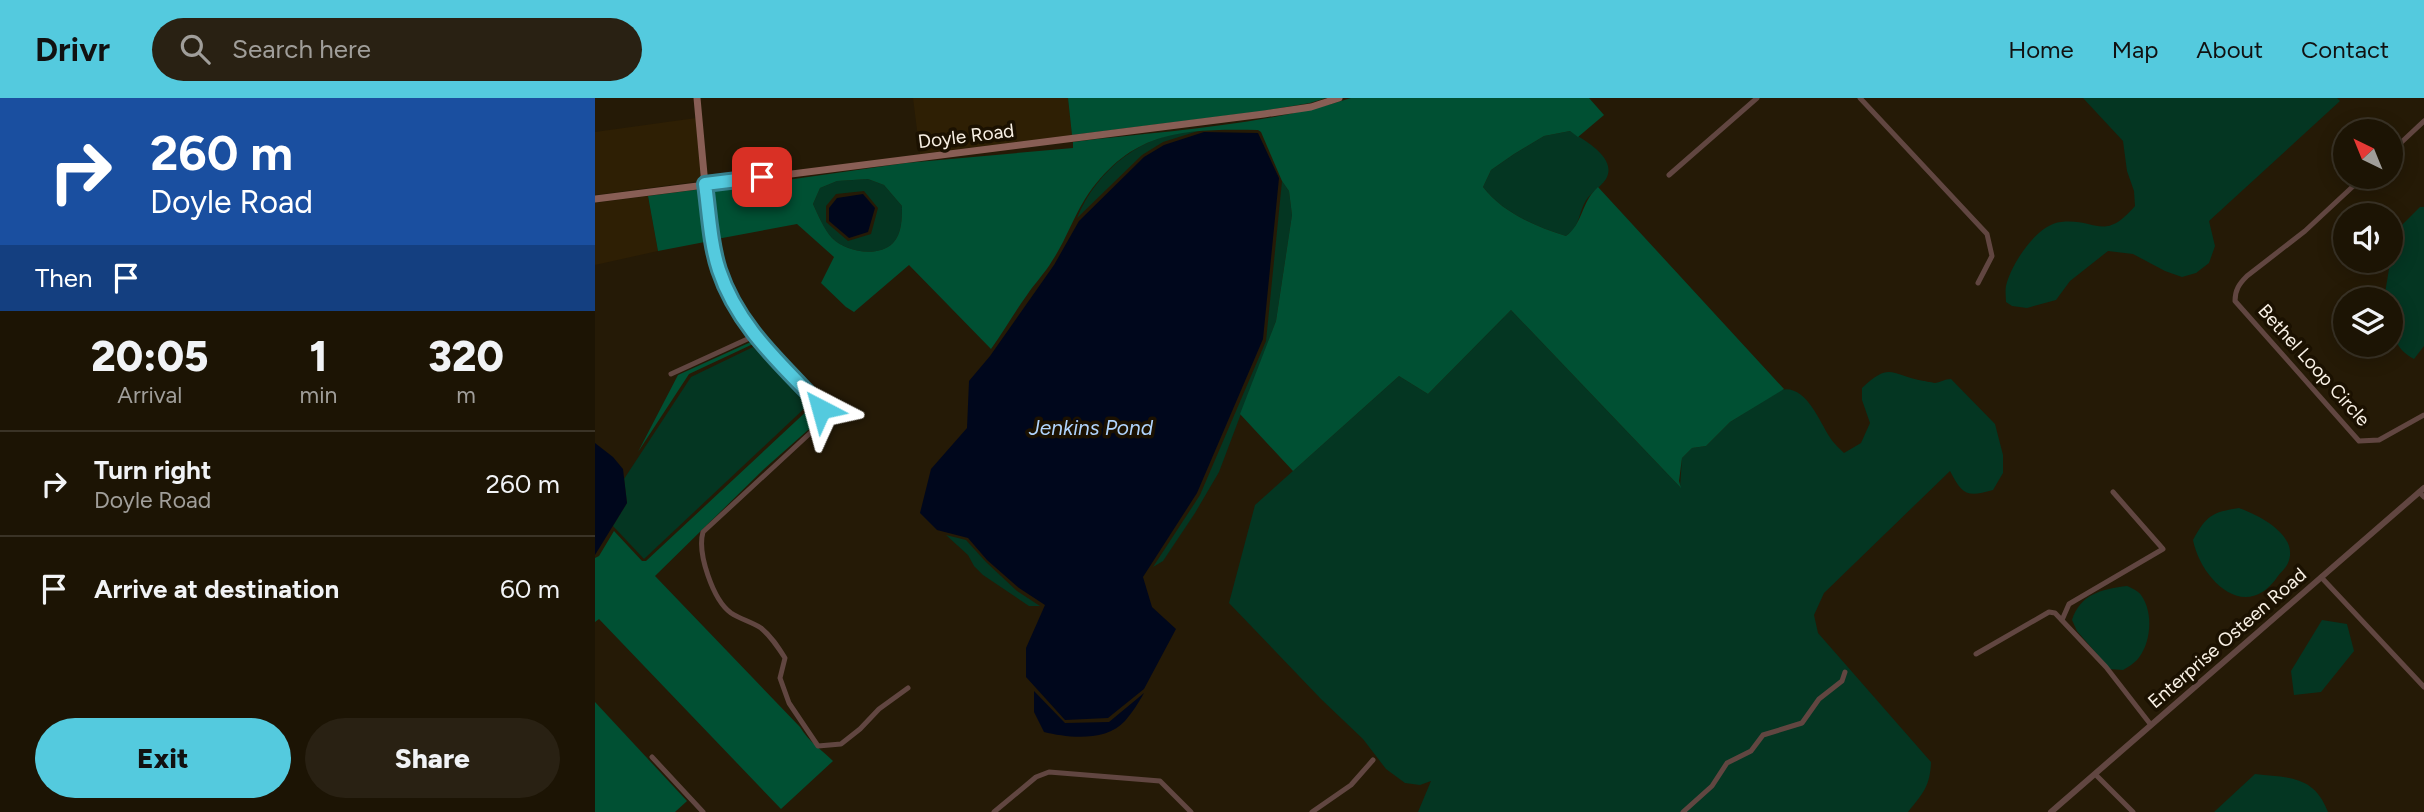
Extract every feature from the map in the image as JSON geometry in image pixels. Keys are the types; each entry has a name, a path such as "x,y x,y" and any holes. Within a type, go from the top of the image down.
{"main road":[{"path":"697,98 705,184"},
{"name":"Doyle Road","path":"595,199 1264,114 1311,107 1339,98"}],"street":[{"path":"1669,175 1757,98"},
{"path":"1860,98 1987,234 1992,256 1978,283"},
{"path":"2403,141 2424,121"},
{"path":"705,184 718,268 739,313 754,336 818,403 823,415 820,424 703,533 701,541 706,569 718,598 730,612 761,628 777,644 785,658 780,678 789,703 818,746 841,744 879,709 908,688"},
{"name":"Bethel Loop Circle","path":"2350,189 2305,231 2247,276 2239,285 2235,302 2359,441 2379,440 2424,415"},
{"path":"671,374 754,336"},
{"path":"2062,620 2069,604 2162,549 2113,492"},
{"name":"Enterprise Osteen Road","path":"2052,812 2422,492"},
{"path":"2321,577 2424,687"},
{"path":"1976,654 2049,612 2055,613 2106,667 2151,725"},
{"path":"1682,812 1712,786 1727,763 1751,751 1763,735 1802,723 1819,699 1842,681 1845,672"},
{"path":"652,757 703,812"},
{"path":"1312,812 1351,785 1373,760"},
{"path":"994,812 1037,777 1049,772 1160,781 1191,812"},
{"path":"2095,774 2133,812"}],"shaded area":[{"path":"913,98 1068,98 1072,135 920,154"},
{"path":"696,118 701,181 595,195 595,132"},
{"path":"648,196 658,251 595,265 595,203"}],"green space":[{"path":"1068,98 1326,98 1263,111 1072,135"},
{"path":"1351,98 1589,98 1604,115 1578,137 1570,131 1544,136 1491,170 1483,187 1500,204 1520,217 1566,236 1576,225 1588,199 1598,187 1784,389 1730,422 1706,446 1692,448 1682,458 1679,481 1681,488 1511,310 1428,394 1399,376 1293,471 1240,414 1276,321 1292,215 1289,191 1258,130 1182,133 1160,138 1121,159 1085,199 1057,254 991,349 909,265 854,312 821,283 834,257 797,224 717,239 709,188 773,182 906,163 1073,148 1073,142 1249,121","holes":["868,179 884,185 902,206 900,231 893,243 887,248 871,252 853,250 832,238 813,204 820,188 837,181"]},
{"path":"2083,98 2337,98 2340,101 2209,221 2215,246 2209,263 2196,273 2182,277 2133,254 2108,251 2070,281 2056,300 2027,308 2012,306 2006,302 2009,277 2019,257 2034,237 2052,224 2061,222 2099,226 2115,224 2135,206 2123,141"},
{"path":"1198,131 1163,142 1142,155 1077,218 1097,184 1125,156 1159,138"},
{"path":"1570,131 1598,150 1604,157 1608,171 1604,182 1586,200 1576,225 1566,236 1520,217 1500,204 1483,187 1491,170 1514,154 1544,136"},
{"path":"868,179 884,185 902,206 900,231 887,248 871,252 853,250 832,238 813,204 820,188 837,181","holes":["864,191 878,208 871,234 848,241 826,222 826,206 836,194"]},
{"path":"1282,181 1289,191 1292,215 1276,321 1219,472 1163,561 1153,567 1200,495 1266,341"},
{"path":"702,189 710,241 658,251 648,196"},
{"path":"2420,207 2424,207 2424,346 2414,359 2403,351 2403,287 2386,287 2388,273 2403,273 2403,224"},
{"path":"1511,310 1680,487 1682,458 1692,448 1706,446 1730,422 1781,390 1797,392 1804,398 1831,439 1844,453 1861,443 1870,423 1862,400 1862,388 1885,372 1935,383 1951,379 1995,424 2003,455 2003,473 1993,490 1977,494 1966,492 1958,485 1950,471 1824,593 1814,615 1818,633 1931,762 1925,789 1908,812 1418,812 1431,781 1420,785 1405,783 1386,769 1363,739 1229,603 1255,505 1399,376 1428,394"},
{"path":"753,341 815,404 819,415 817,422 764,469 655,576 833,761 781,809 599,619 595,622 595,558 599,556 614,531 642,561 646,561 810,408 810,403 753,344 689,374 638,452 678,375"},
{"path":"753,347 808,405 644,559 613,526 627,503 624,479 691,377"},
{"path":"2239,508 2266,521 2283,535 2290,553 2283,570 2265,590 2252,596 2239,596 2215,582 2205,569 2193,540 2211,516"},
{"path":"946,535 966,540 1017,591 1040,606 1029,606 983,575 968,555"},
{"path":"2127,586 2138,592 2145,602 2149,619 2148,637 2142,653 2134,663 2123,670 2110,669 2077,631 2072,620 2080,604 2093,594"},
{"path":"2322,620 2347,624 2354,651 2321,692 2294,695 2291,671"},
{"path":"595,702 687,801 675,812 595,812"},
{"path":"2255,774 2289,778 2308,785 2322,800 2328,812 2214,812"}],"water":[{"name":"Jenkins Pond","path":"1204,132 1258,133 1279,178 1263,339 1197,493 1143,577 1152,607 1176,629 1144,689 1108,718 1065,720 1026,677 1026,648 1045,605 1019,588 987,560 968,538 937,530 920,513 931,469 967,428 969,381 990,356 1054,265 1079,221 1144,157 1164,145"},
{"path":"863,194 875,208 868,232 849,238 829,221 829,208 837,198"},
{"path":"595,443 623,469 627,503 595,555"},
{"path":"1034,691 1065,723 1109,722 1144,693 1128,718 1117,728 1097,735 1075,737 1044,732 1034,712"}],"route":[{"path":"762,177 705,184 718,268 739,313 754,336 821,409"}]}
